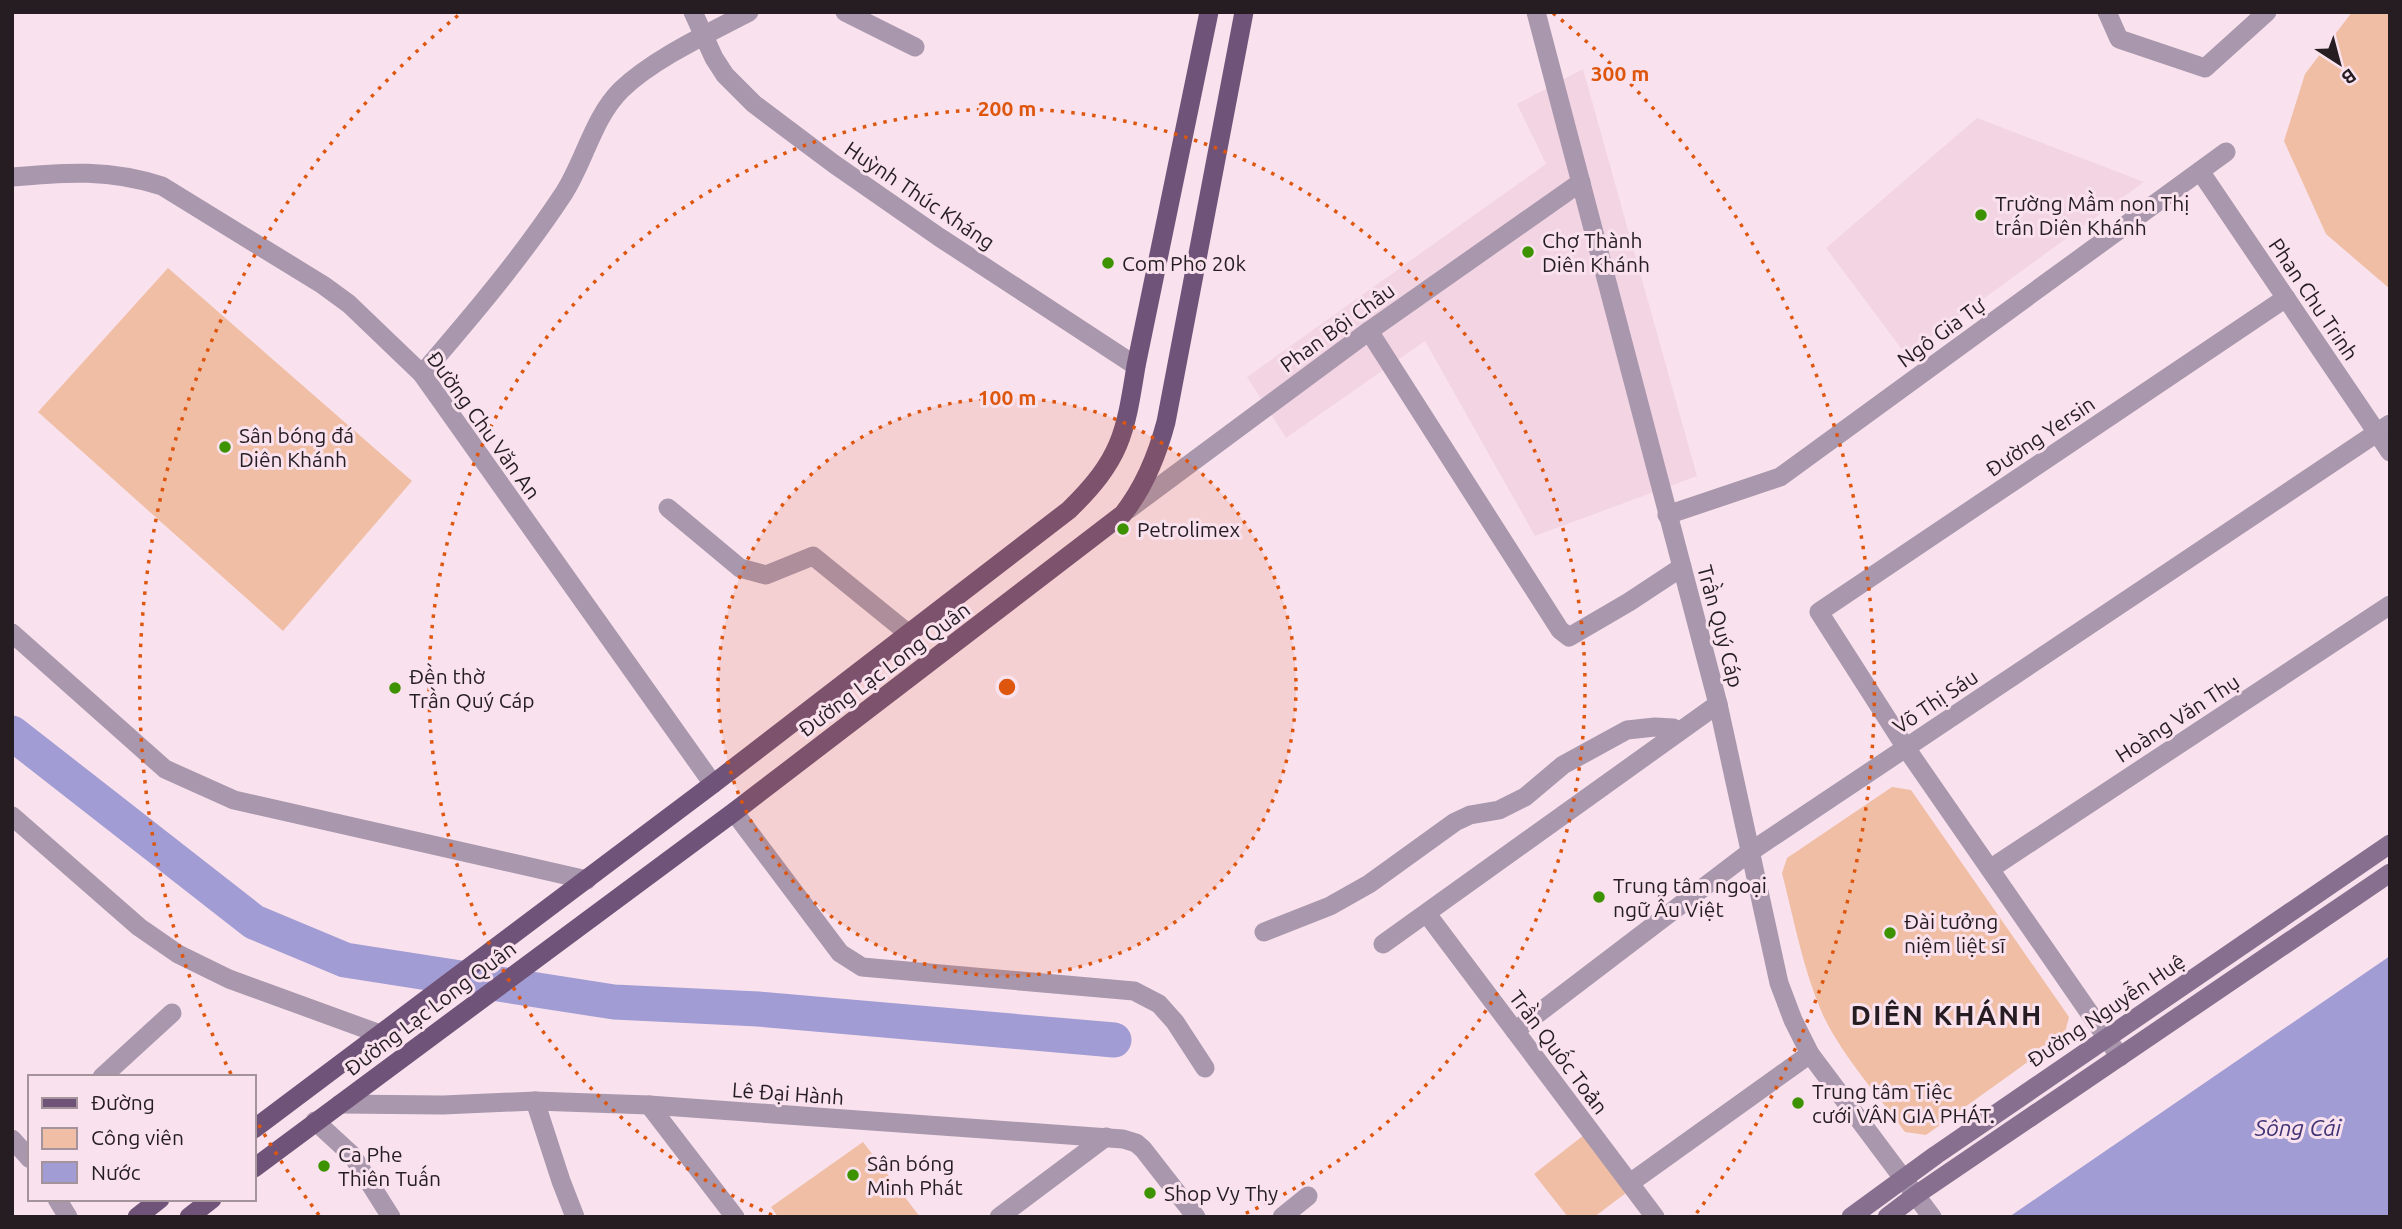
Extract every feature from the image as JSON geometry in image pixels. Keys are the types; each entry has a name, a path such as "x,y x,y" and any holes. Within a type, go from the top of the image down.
{"main road":[{"name":"Đường Lạc Long Quân","path":"256,1127 587,880 909,634 1069,510 1090,489 1112,459 1127,419 1209,12"},
{"name":"Đường Lạc Long Quân","path":"256,1166 734,813 1123,514 1135,499 1152,467 1166,422 1244,12"},
{"name":"Đường Nguyễn Huệ","path":"1851,1217 2106,1037 2390,844"},
{"path":"1887,1217 2390,873"},
{"path":"137,1217 157,1201"},
{"path":"189,1217 209,1201"}],"street":[{"name":"Huỳnh Thúc Kháng","path":"693,12 725,75 746,97 777,122 939,237 1136,366"},
{"path":"422,374 483,302 546,218 578,169 598,122 621,90 703,36 749,12"},
{"path":"845,12 915,47"},
{"name":"Trần Quý Cáp","path":"1536,12 1718,704 1779,983 1810,1054 1933,1217"},
{"path":"2107,12 2119,39 2205,68 2267,12"},
{"name":"Ngô Gia Tự","path":"1667,515 1780,477 2225,152"},
{"name":"Phan Chu Trinh","path":"2200,171 2286,299 2383,428 2390,452"},
{"name":"Đường Chu Văn An","path":"12,177 97,172 140,179 162,186 323,285 379,332 422,374 713,784"},
{"name":"Phan Bội Châu","path":"1123,514 1369,331 1581,182"},
{"name":"Đường Yersin","path":"1906,748 1819,612 2286,299"},
{"path":"1369,331 1560,631 1569,637 1619,609 1682,567"},
{"name":"Võ Thị Sáu","path":"1515,1031 1750,852 2383,428"},
{"path":"668,508 740,568 766,575 813,556 909,634"},
{"name":"Hoàng Văn Thụ","path":"1990,869 2390,605"},
{"path":"12,633 165,769 233,800 587,880"},
{"path":"1383,944 1718,704"},
{"path":"1264,932 1330,906 1369,884 1455,822 1470,814 1499,810 1525,797 1563,765 1627,730 1655,727 1674,729 1677,733"},
{"path":"1906,748 2120,1056"},
{"path":"734,813 840,953 862,967 1134,991 1159,1004 1175,1022 1205,1068"},
{"path":"12,816 139,928 178,954 229,979 380,1034"},
{"name":"Trần Quốc Toản","path":"1426,914 1655,1217"},
{"path":"104,1075 172,1013"},
{"path":"1630,1184 1810,1054"},
{"path":"535,1101 575,1217"},
{"name":"Lê Đại Hành","path":"340,1104 443,1105 535,1101 649,1105 1041,1135 1106,1137 1136,1143 1196,1217"},
{"path":"649,1105 735,1217"},
{"path":"315,1121 352,1155 391,1217"},
{"path":"999,1217 1106,1137"},
{"path":"20,1139 28,1155"},
{"path":"1282,1217 1308,1196"},
{"path":"58,1201 68,1217"}],"shaded area":[{"name":"Chợ Thành Diên Khánh","path":"1583,69 1697,476 1535,536 1425,341 1286,438 1247,377 1546,164 1517,104"},
{"name":"Trường Mầm non Thị trấn Diên Khánh","path":"1977,118 2144,182 1906,355 1826,248"}],"green space":[{"path":"2352,12 2390,12 2390,289 2326,234 2284,141 2305,74"},
{"name":"Sân bóng đá Diên Khánh","path":"168,268 412,481 283,631 38,412"},
{"path":"1892,787 1911,790 2069,1017 2064,1036 1926,1135 1905,1132 1830,1029 1809,979 1782,873 1787,858"},
{"path":"1584,1135 1626,1193 1594,1217 1568,1217 1534,1174"},
{"name":"Sân bóng Minh Phát","path":"863,1142 920,1217 778,1217 771,1207"}],"water":[{"name":"Sông Cái","path":"2390,956 2390,1217 2009,1217"}],"waterway":[{"path":"12,733 254,922 345,960 614,1002 758,1009 1114,1040"}],"place":[{"name":"Trường Mầm non Thị trấn Diên Khánh","path":"1981,215"},
{"name":"Chợ Thành Diên Khánh","path":"1528,252"},
{"name":"Com Pho 20k","path":"1108,263"},
{"name":"Sân bóng đá Diên Khánh","path":"225,447"},
{"name":"Petrolimex","path":"1123,529"},
{"name":"Đền thờ Trần Quý Cáp","path":"395,688"},
{"name":"Trung tâm ngoại ngữ Âu Việt","path":"1599,897"},
{"name":"Đài tưởng niệm liệt sĩ","path":"1890,933"},
{"name":"Trung tâm Tiệc cưới VÂN GIA PHÁT.","path":"1798,1103"},
{"name":"Ca Phe Thiên Tuấn","path":"324,1166"},
{"name":"Sân bóng Minh Phát","path":"853,1175"},
{"name":"Shop Vy Thy","path":"1150,1193"}],"district":[{"name":"DIÊN KHÁNH","path":"1947,1014"}]}
